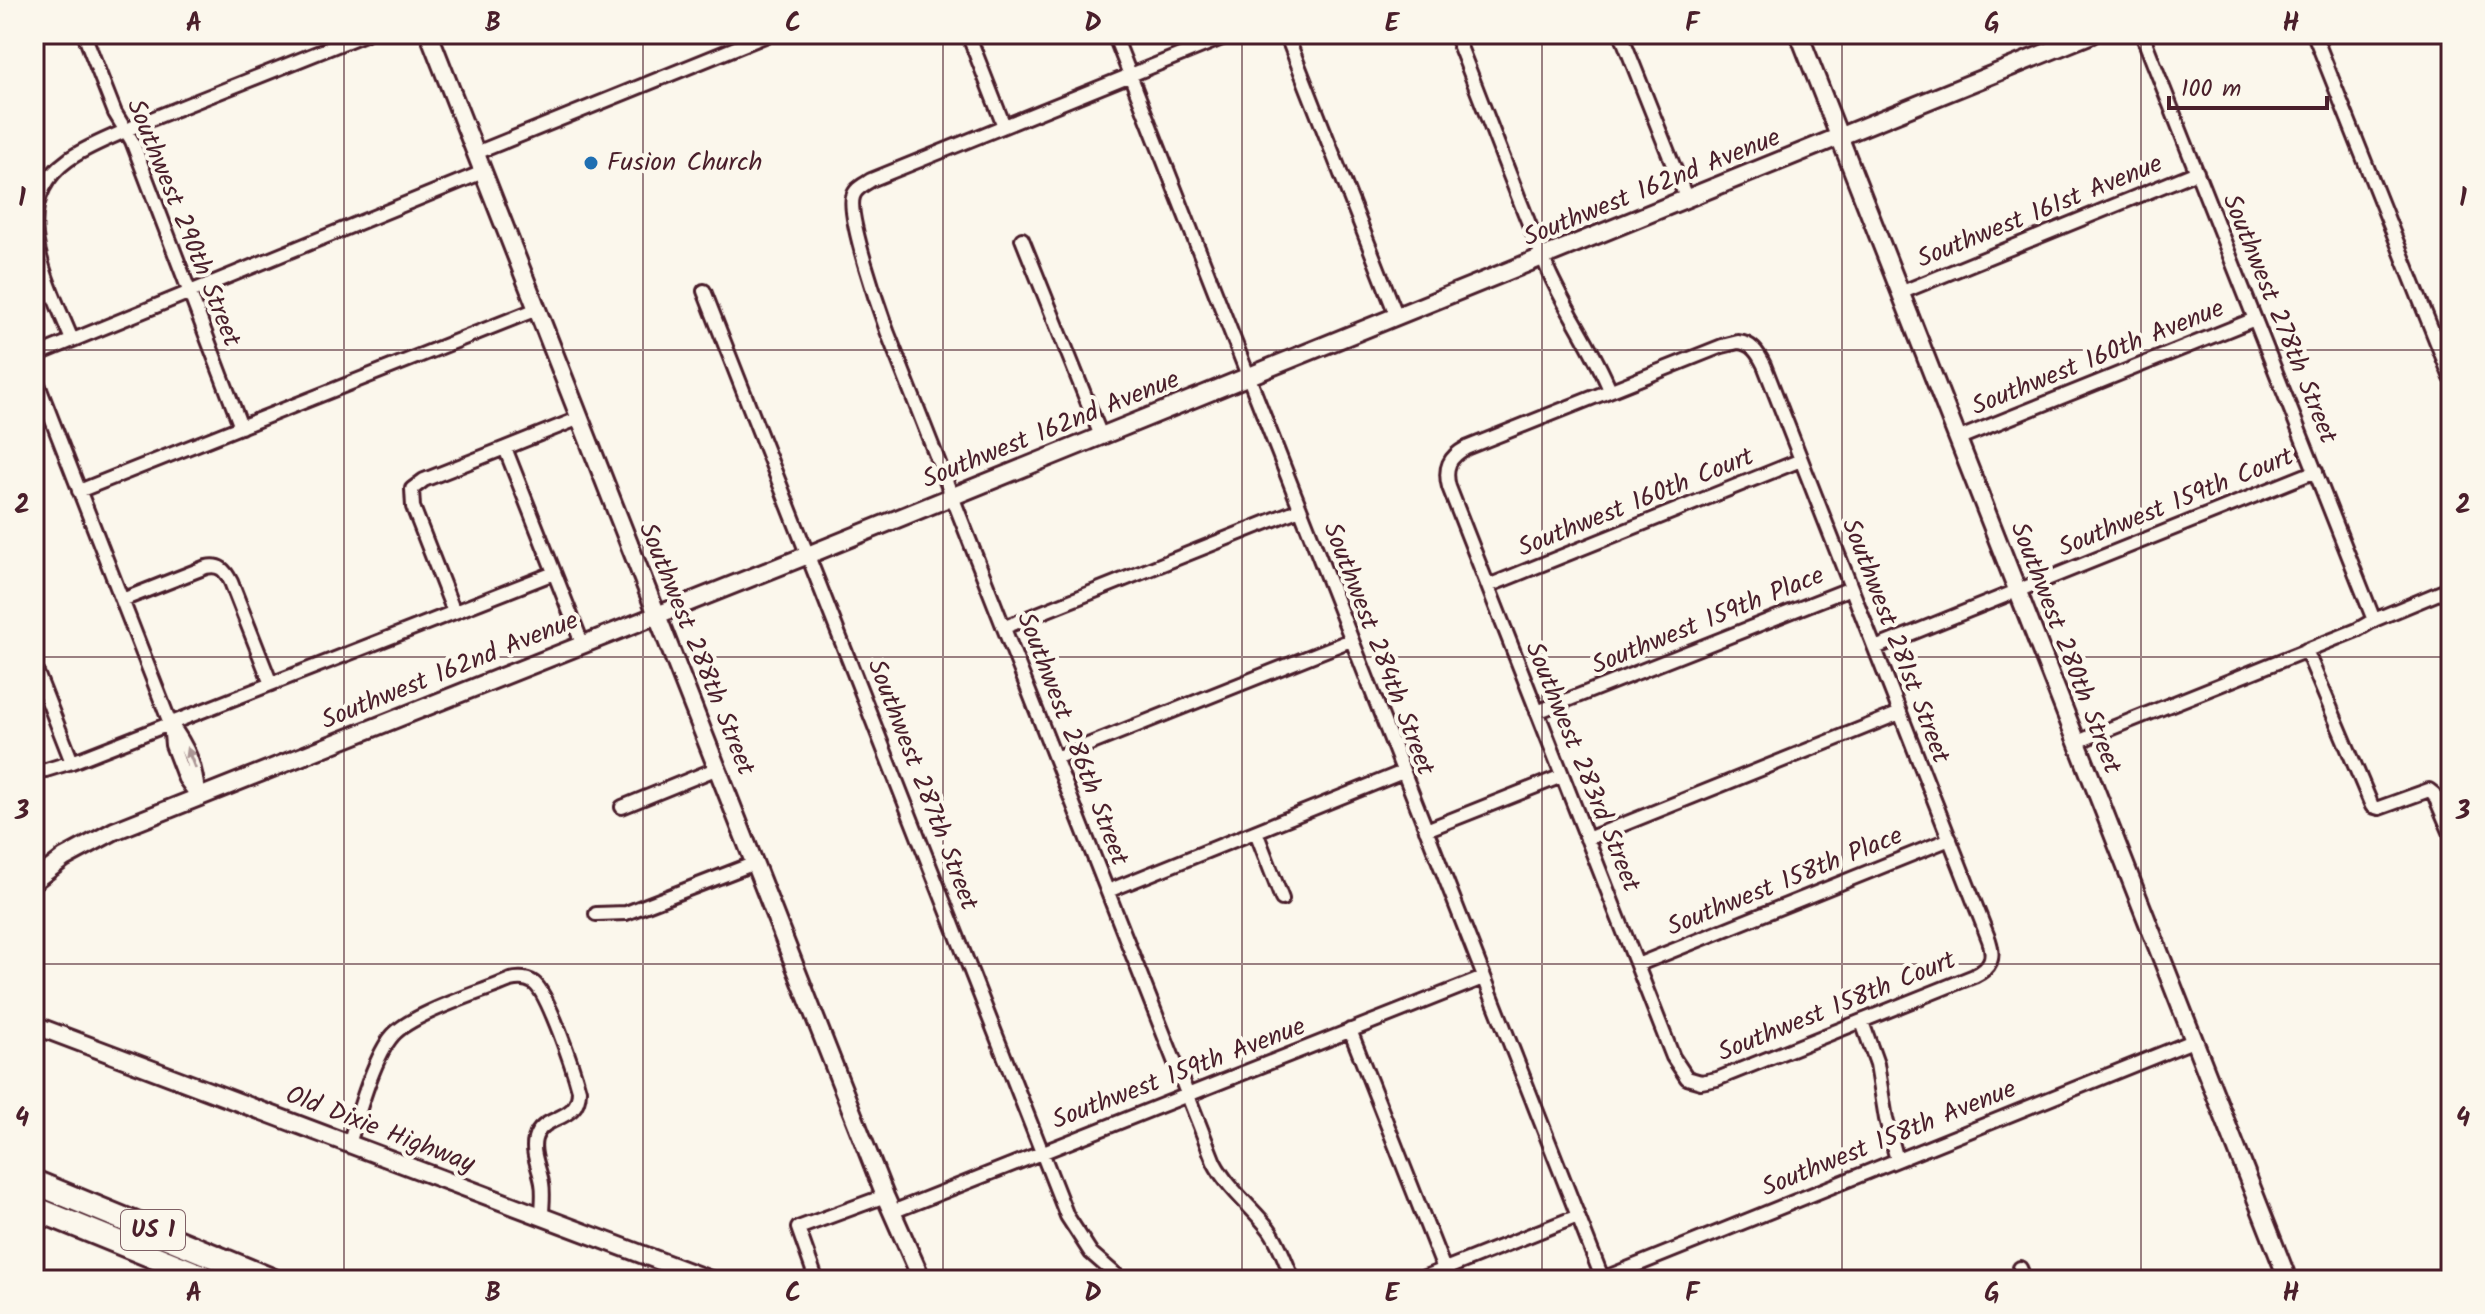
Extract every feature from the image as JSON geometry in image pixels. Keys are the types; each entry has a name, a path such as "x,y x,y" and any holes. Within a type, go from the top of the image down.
{"highway":[{"name":"US 1","path":"34,1182 271,1280"},
{"path":"34,1195 71,1209 102,1208"},
{"name":"US 1","path":"34,1208 211,1280"}],"street":[{"name":"Southwest 290th Street","path":"84,34 115,113 132,141 241,427"},
{"path":"72,340 37,249 34,226 38,204 50,177 64,162 139,124 365,34"},
{"name":"Southwest 288th Street","path":"429,34 885,1196 922,1280"},
{"path":"476,153 770,34"},
{"path":"968,34 1004,126 1232,34"},
{"name":"Southwest 284th Street","path":"1114,34 1602,1279"},
{"path":"1286,34 1397,317"},
{"path":"1455,34 1543,258 1610,390"},
{"path":"1621,34 1687,200"},
{"name":"Southwest 280th Street","path":"1799,34 2288,1280"},
{"name":"Southwest 162nd Avenue","path":"34,881 95,840 198,797 808,555 2092,34"},
{"name":"Southwest 278th Street","path":"2142,34 2374,620"},
{"path":"2314,34 2451,378"},
{"name":"Southwest 286th Street","path":"1004,126 871,180 853,195 853,215 881,315 1221,1176 1270,1230 1293,1280"},
{"path":"34,356 483,172"},
{"name":"Southwest 161st Avenue","path":"1900,293 2197,172"},
{"path":"1022,239 1101,436"},
{"name":"Southwest 287th Street","path":"704,291 1073,1228 1091,1253 1122,1280"},
{"path":"79,491 537,309"},
{"name":"Southwest 160th Avenue","path":"1957,439 2255,319"},
{"name":"Southwest 281st Street","path":"1610,390 1722,346 1745,343 1756,351 1991,945 1991,961"},
{"path":"34,374 170,723 172,745 185,779 198,797"},
{"name":"Southwest 283rd Street","path":"1610,390 1466,448 1450,461 1446,474 1673,1057 1682,1073 1693,1081"},
{"path":"454,612 413,507 412,489 424,480 580,418"},
{"path":"505,448 582,643"},
{"name":"Southwest 160th Court","path":"1488,586 1801,460"},
{"name":"Southwest 159th Court","path":"1875,648 2316,471"},
{"path":"1005,627 1300,509"},
{"path":"122,600 206,567 218,566 231,582 271,684"},
{"path":"34,771 72,762 554,573"},
{"name":"Southwest 159th Place","path":"1537,712 1851,588"},
{"path":"2077,742 2357,630 2451,588"},
{"path":"1055,758 1351,640"},
{"path":"2306,650 2372,806 2379,808 2429,790 2434,794 2451,834"},
{"path":"34,665 72,762"},
{"path":"1587,839 1900,713"},
{"path":"622,807 718,768"},
{"path":"1108,891 1403,772"},
{"path":"1426,830 1562,776"},
{"path":"1256,832 1282,899"},
{"name":"Southwest 158th Place","path":"1637,965 1950,839"},
{"path":"596,914 626,913 755,863"},
{"name":"Southwest 158th Court","path":"1693,1081 1717,1079 1862,1022 1974,976 1986,969 1991,961"},
{"name":"Southwest 159th Avenue","path":"892,1212 1483,978"},
{"path":"349,1144 381,1055 386,1044 400,1029 417,1018 510,980 533,982 548,1005 579,1090 577,1104 572,1111 544,1126 536,1136 534,1149 543,1192 542,1216"},
{"path":"1862,1022 1877,1064 1886,1119 1897,1160"},
{"name":"Old Dixie Highway","path":"34,1025 710,1280"},
{"path":"1350,1030 1444,1269"},
{"name":"Southwest 158th Avenue","path":"1602,1279 2193,1041"},
{"path":"814,1280 798,1228 885,1196"},
{"path":"1417,1280 1578,1216"}],"place":[{"name":"Fusion Church","path":"591,163"}]}
